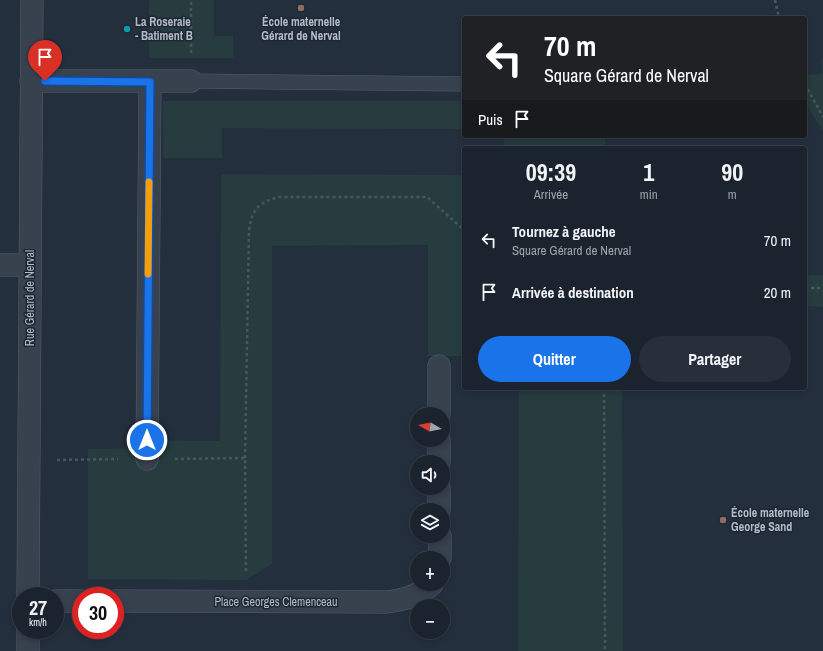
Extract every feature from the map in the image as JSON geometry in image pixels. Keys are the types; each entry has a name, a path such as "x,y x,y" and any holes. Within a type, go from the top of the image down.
{"street":[{"name":"Rue Gérard de Nerval","path":"28,587 32,0"},
{"path":"31,81 191,81"},
{"path":"147,459 150,82"},
{"path":"0,265 30,265"},
{"path":"439,366 439,407"},
{"name":"Place Georges Clemenceau","path":"124,601 398,601 409,599 423,591"},
{"path":"28,639 28,651"}],"lane":[{"path":"191,81 462,84"}],"path":[{"path":"191,0 191,81"},
{"path":"775,0 779,16"},
{"path":"807,88 823,117"},
{"path":"246,601 245,458 249,230 251,216 258,206 268,200 279,197 427,197 462,228"},
{"path":"807,288 823,288"},
{"path":"604,390 605,651"},
{"path":"29,460 245,458"}],"green space":[{"path":"149,0 214,0 214,36 233,36 233,58 149,58"},
{"path":"823,58 823,131 807,105 807,75 822,74"},
{"path":"163,101 462,101 462,129 222,128 222,158 163,158"},
{"path":"504,138 605,138 605,146 504,146"},
{"path":"221,174 462,175 462,356 428,356 428,245 272,246 272,564 246,580 88,579 88,449 147,448 147,440 220,441"},
{"path":"807,275 823,275 823,307 807,306"},
{"path":"519,390 622,390 623,651 518,651"}],"slow traffic":[{"path":"148,274 149,182"}],"place":[{"name":"École maternelle Gérard de Nerval","path":"301,8"},
{"name":"La Roseraie - Batiment B","path":"127,29"},
{"name":"École maternelle George Sand","path":"723,520"}],"route":[{"path":"45,81 150,82 147,440"}]}
